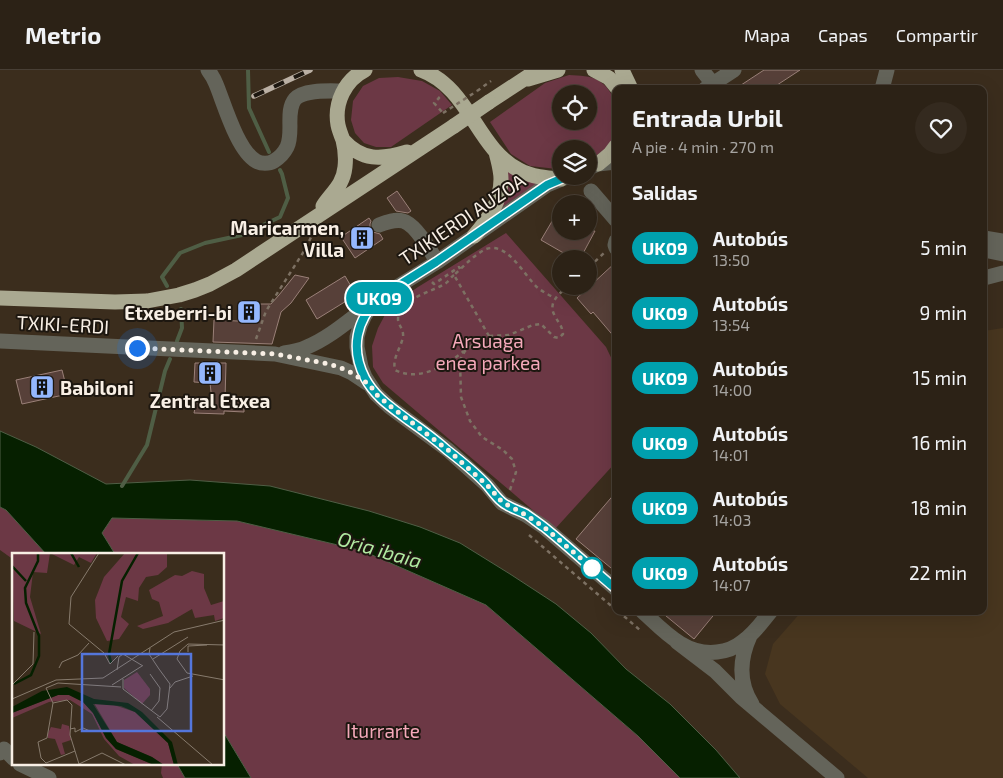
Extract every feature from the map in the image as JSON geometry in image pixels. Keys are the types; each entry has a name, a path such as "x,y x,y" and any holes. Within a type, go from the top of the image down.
{"highway":[{"path":"316,218 342,180 345,168 346,156 339,132 337,106 348,84 354,77 365,70"},
{"path":"421,70 437,78 456,94 496,152 511,165 520,171 539,177 552,178"},
{"path":"0,298 131,302 155,300 210,284 236,270 316,218 538,70"},
{"path":"522,81 558,70"},
{"path":"594,70 609,78 615,85"},
{"path":"622,70 629,85"},
{"path":"342,140 354,150 369,157 377,158 392,157 420,148"},
{"path":"597,163 612,151"},
{"path":"474,236 489,217 498,198 501,179 496,152"}],"street":[{"path":"208,70 215,82 229,120 244,149 256,161 269,164 278,159 286,150 291,139 290,109 296,99 307,92 343,91"},
{"path":"702,70 709,85"},
{"path":"711,85 734,70"},
{"path":"883,85 887,70"},
{"path":"597,165 612,163"},
{"name":"TXIKIERDI AUZOA","path":"552,183 436,262 379,298 371,306 360,326 357,337 358,357 365,377 376,394 448,450 487,485 502,502 544,527 612,586"},
{"path":"591,191 612,215"},
{"path":"379,225 392,221 405,221 416,231 429,248 436,262"},
{"path":"987,238 1003,241"},
{"path":"987,251 1003,254"},
{"path":"987,277 1003,273"},
{"path":"275,354 308,347 330,334 379,298"},
{"name":"TXIKI-ERDI","path":"0,341 275,354"},
{"path":"275,354 329,364 352,373 370,385"},
{"path":"647,615 677,642 715,671 741,697 837,778"},
{"path":"677,642 694,650 714,652 733,648 750,636 768,615"},
{"path":"750,636 745,646 741,667 744,684 754,707"},
{"path":"0,754 4,749 12,756"},
{"path":"24,766 50,778"}],"path":[{"path":"443,114 491,81"},
{"path":"254,353 255,341 266,311 306,248 314,231 316,218"},
{"path":"597,260 612,247"},
{"path":"555,298 538,288 523,272 514,258 504,251 495,248 486,249 475,256 446,283 407,304 400,311 398,319 403,330 403,337 394,364 395,370 404,374 418,374 433,370 451,361 479,339 490,336 509,335 534,325 542,324 554,336 559,338 563,334 562,326 553,314 554,301 558,295"},
{"path":"454,275 490,336"},
{"path":"465,351 460,360 461,397 470,421 482,437 503,450 512,459 516,472 508,493"}],"shaded area":[{"path":"1003,328 1003,778 868,778 780,704 765,674 773,644 798,615 987,615 987,331"}],"green space":[{"path":"569,75 585,76 599,81 610,92 612,96 612,140 602,152 597,155 597,140 552,140 552,168 530,166 511,154 490,122 545,83"},
{"path":"398,77 422,81 440,91 452,105 391,147 376,147 364,143 355,133 351,120 353,101 363,86 379,78"},
{"path":"504,166 538,183 501,208"},
{"name":"Arsuaga enea parkea","path":"506,233 552,285 552,295 560,295 606,347 612,360 612,466 555,529 383,383 373,367 372,346 378,328 386,313 398,301"},
{"path":"0,507 6,510 45,553 12,553 12,559 0,550"},
{"name":"Iturrarte","path":"112,518 237,521 363,551 486,605 638,736 680,778 251,778 225,735 225,553 114,553 102,533"},
{"path":"162,766 178,766 185,778 163,778"}],"water":[{"name":"Oria ibaia","path":"0,431 36,447 106,484 190,480 270,486 369,511 420,527 460,543 556,604 591,633 626,669 670,704 716,750 740,778 680,778 638,736 486,605 363,551 237,521 112,518 102,533 114,553 45,553 6,510 0,507"},
{"path":"225,735 251,778 185,778 178,766 225,766"}],"building":[{"path":"764,70 800,70 777,85 741,85"},
{"path":"397,191 411,211 408,213 396,211 387,198"},
{"name":"Maricarmen, Villa","path":"369,218 371,221 370,229 380,234 383,239 355,258 341,237"},
{"path":"552,221 552,240 590,240 585,250 558,250 541,240"},
{"path":"612,266 612,334 593,312 591,314 577,298 580,295 597,295 597,280"},
{"path":"295,275 309,278 291,303 281,312 272,344 213,342 214,320 238,321 239,304 271,304"},
{"path":"345,276 356,295 317,319 306,300"},
{"path":"195,363 226,363 225,399 244,399 244,412 224,411 224,414 194,413 196,403 212,401 210,383 194,382"},
{"name":"Babiloni","path":"62,370 68,394 22,404 16,380"},
{"path":"612,497 611,568 576,539"},
{"path":"665,615 714,615 694,639"}],"waterway":[{"path":"248,70 249,108 269,152"},
{"path":"167,286 162,277 180,253 205,243 242,235 280,217 288,198 280,170"},
{"path":"177,341 182,328 181,309"},
{"path":"122,486 147,445 165,371 170,359"}],"railway":[{"path":"254,96 310,70"}],"bus line":[{"name":"UK09","path":"552,183 436,262 379,298 371,306 360,326 357,337 358,357 365,377 376,394 448,450 487,485 502,502 544,527 612,586"}],"place":[{"name":"Maricarmen, Villa","path":"362,238"},
{"name":"Etxeberri-bi","path":"249,312"},
{"name":"Zentral Etxea","path":"210,373"},
{"name":"Babiloni","path":"42,387"}],"route":[{"path":"137,348 275,354 329,364 352,373 370,385 376,394 390,406 448,450 487,485 502,502 544,527 592,568"}]}
